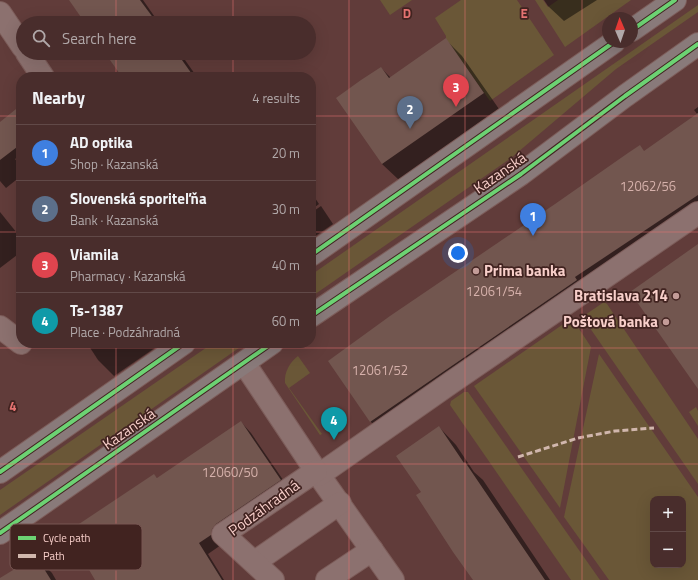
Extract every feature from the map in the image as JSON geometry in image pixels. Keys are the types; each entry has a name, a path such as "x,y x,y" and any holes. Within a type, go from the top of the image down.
{"main road":[{"path":"638,26 675,0"},
{"name":"Kazanská","path":"316,313 521,174 625,96 698,44"},
{"path":"316,251 605,48"},
{"path":"0,472 177,348"},
{"name":"Kazanská","path":"13,524 265,348"},
{"name":"Kazanská","path":"0,533 10,526"}],"street":[{"path":"0,13 16,37"},
{"path":"32,60 40,72"},
{"name":"Podzáhradná","path":"273,580 223,534 318,473 698,213"},
{"path":"0,327 16,339"},
{"path":"244,363 318,473 393,580"},
{"path":"255,562 340,504"},
{"path":"327,580 372,550"}],"shaded area":[{"path":"380,0 412,0 390,15"},
{"path":"461,0 517,0 554,55 490,101 446,39 446,36 435,18"},
{"path":"535,0 543,0 548,7 558,0 631,0 614,12 602,12 602,21 565,47"},
{"path":"698,5 698,12 616,69 511,158 316,294 316,272"},
{"path":"604,302 607,304 698,439 698,484 583,318"},
{"path":"572,318 591,347 560,508 474,386"},
{"path":"206,348 239,348 0,515 0,490"},
{"path":"599,354 698,497 698,580 609,580 564,517"},
{"path":"298,356 310,373 289,388 322,434 320,435 285,383 285,375 288,368 292,361"},
{"path":"464,392 468,392 600,580 571,580 450,405 451,401"},
{"path":"696,407 698,411 698,426 689,412"}],"building":[{"path":"69,0 140,0 152,16 80,16"},
{"path":"446,38 484,93 382,164 336,98 381,67 389,78"},
{"path":"110,60 182,60 190,72 118,72"},
{"path":"16,109 16,148 0,160 0,122"},
{"path":"698,113 698,195 575,277 577,280 370,422 328,361 390,316 628,153 640,145 644,151"},
{"path":"698,244 698,389 630,292"},
{"path":"241,421 281,480 216,524 212,529 211,535 199,543 222,580 95,580 89,570 142,570 142,524 79,524 154,474 157,478"},
{"path":"439,426 545,580 473,580 453,552 416,495 421,492 396,456"},
{"path":"13,570 45,570 51,580 0,580 0,578"}],"marked path":[{"path":"518,457 578,438 615,431 654,428"}],"cycle path":[{"path":"638,26 675,0"},
{"path":"316,313 521,174 625,96 698,44"},
{"path":"316,251 605,48"},
{"path":"0,472 177,348"},
{"path":"13,524 265,348"},
{"path":"0,533 10,526"}],"place":[{"name":"Viamila","path":"456,107"},
{"name":"Slovenská sporiteľňa","path":"410,129"},
{"name":"AD optika","path":"533,236"},
{"name":"Prima banka","path":"476,271"},
{"name":"Bratislava 214","path":"676,296"},
{"name":"Poštová banka","path":"666,322"},
{"name":"Ts-1387","path":"334,440"}]}
